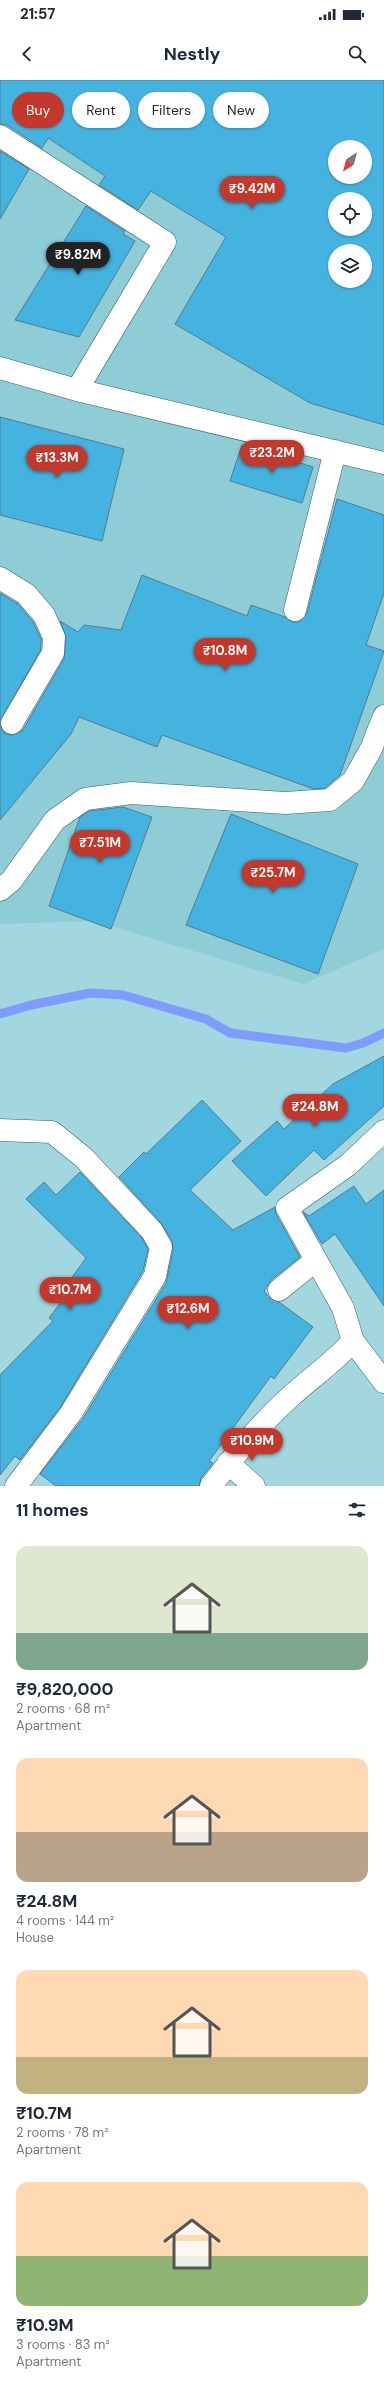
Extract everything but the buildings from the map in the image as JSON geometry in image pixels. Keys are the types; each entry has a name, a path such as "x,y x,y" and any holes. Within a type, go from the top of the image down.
{"street":[{"path":"0,136 165,242 77,390"},
{"path":"0,368 77,390 384,463"},
{"path":"295,610 335,451"},
{"path":"0,578 26,594 44,615 54,637 53,653 12,723"},
{"path":"0,890 11,881 54,820 85,799 130,793 285,803 330,800 353,781 371,749 384,716"},
{"path":"0,1130 52,1132 84,1158 152,1231 161,1247 155,1276 71,1414 16,1486"},
{"path":"384,1131 348,1165 288,1208 343,1308 353,1341 384,1382"},
{"path":"279,1290 316,1260"},
{"path":"210,1486 228,1463 289,1398 340,1355 353,1341"},
{"path":"228,1463 254,1486"}],"shaded area":[{"path":"0,80 384,80 384,949 303,984 94,921 0,924"}],"waterway":[{"path":"0,1014 31,1005 90,993 123,995 206,1019 230,1033 346,1048 363,1043 384,1033"}]}
